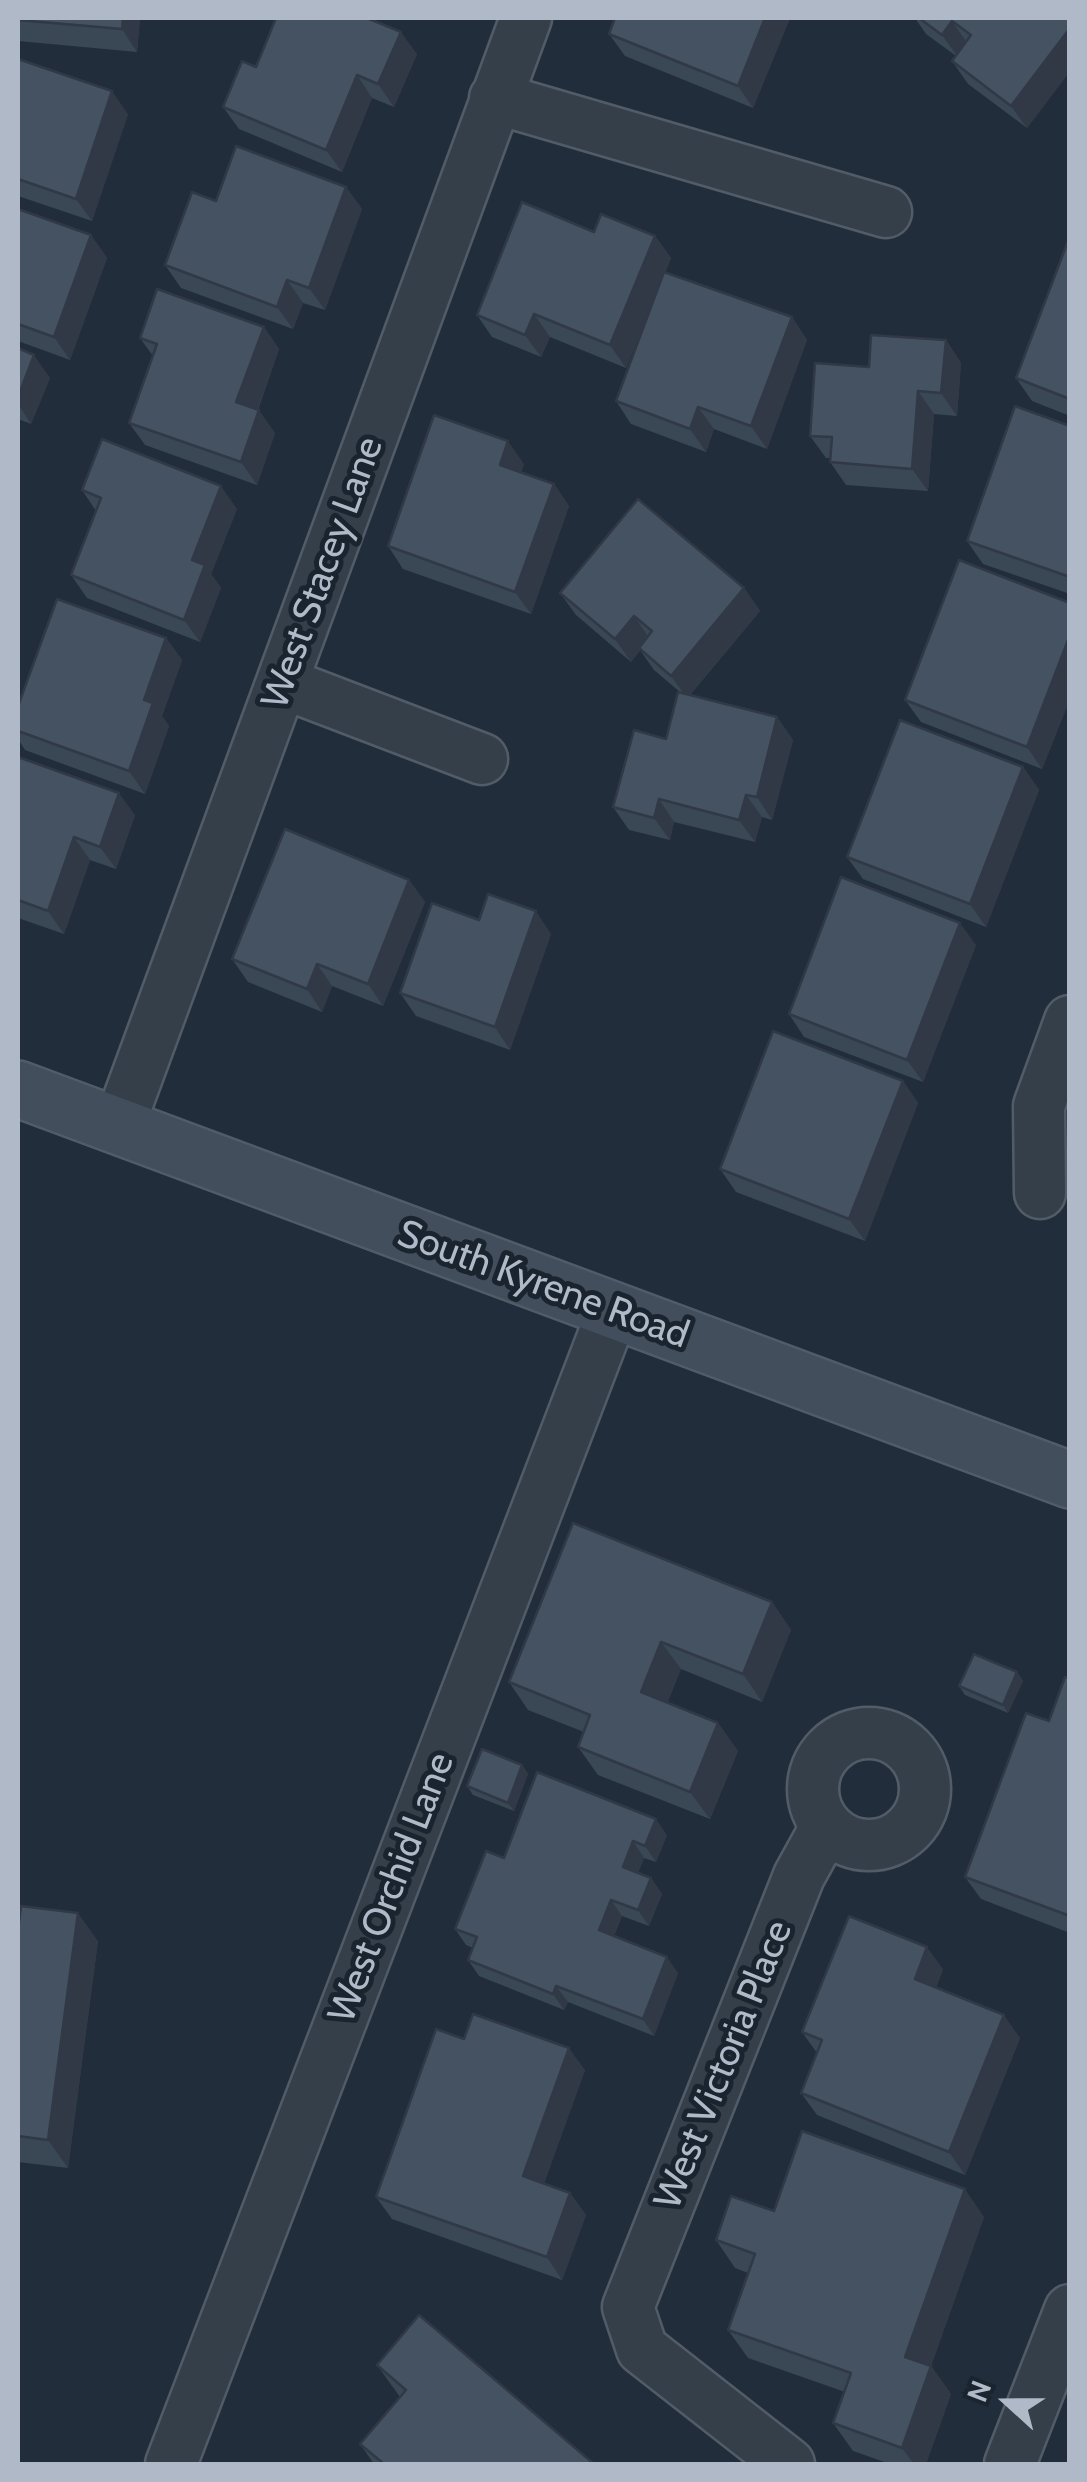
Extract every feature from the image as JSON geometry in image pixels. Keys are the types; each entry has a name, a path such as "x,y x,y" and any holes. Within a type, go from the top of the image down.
{"main road":[{"name":"South Kyrene Road","path":"18,1090 1070,1480"}],"street":[{"name":"West Stacey Lane","path":"118,1128 526,18"},
{"path":"495,98 886,212"},
{"path":"283,683 482,760"},
{"path":"1040,1193 1039,1106 1070,1021"},
{"name":"West Orchid Lane","path":"171,2464 614,1311"},
{"name":"West Victoria Place","path":"789,2464 642,2349 628,2307 799,1876 826,1827"},
{"path":"1010,2464 1070,2310"}],"building":[{"path":"18,18 123,18 122,29"},
{"path":"276,18 367,18 401,32 378,84 357,75 326,150 223,107 242,61 256,67"},
{"path":"615,18 765,18 738,86 609,34"},
{"path":"919,18 1070,18 1070,28 1011,106 952,61 971,35 952,21 942,35"},
{"path":"18,59 112,91 76,199 18,179"},
{"path":"236,146 346,187 309,288 287,280 277,307 165,265 192,192 216,201"},
{"path":"522,202 594,232 601,214 655,236 610,345 534,314 525,335 477,315"},
{"path":"18,209 91,235 54,337 18,324"},
{"path":"1070,242 1070,399 1016,378"},
{"path":"664,272 792,317 751,426 698,407 690,429 616,401"},
{"path":"157,289 264,327 236,402 259,410 241,462 129,423 157,344 140,338"},
{"path":"871,335 946,340 941,393 918,391 912,469 830,462 832,437 810,436 815,363 869,367"},
{"path":"18,348 34,355 18,397"},
{"path":"1015,406 1070,426 1070,577 967,541"},
{"path":"434,415 508,441 500,465 554,484 515,592 388,546"},
{"path":"102,439 221,486 192,560 205,565 184,620 71,575 101,498 82,490"},
{"path":"638,499 744,588 671,676 639,648 652,631 634,616 615,639 560,593"},
{"path":"959,560 1070,603 1070,635 1027,747 905,700"},
{"path":"57,599 166,638 144,700 153,703 129,771 18,731 18,706"},
{"path":"678,692 777,717 757,797 746,795 739,820 659,799 654,818 613,807 634,730 666,739"},
{"path":"900,720 1023,767 970,904 847,857"},
{"path":"18,757 119,793 100,847 74,837 48,911 18,900"},
{"path":"285,829 409,880 368,984 317,964 307,989 232,959"},
{"path":"841,877 960,923 907,1060 789,1014"},
{"path":"488,894 536,911 495,1027 400,993 432,903 479,920"},
{"path":"773,1031 903,1081 849,1219 720,1169"},
{"path":"573,1523 772,1602 743,1674 661,1642 641,1692 718,1723 690,1792 578,1747 590,1715 509,1682"},
{"path":"974,1654 1017,1672 1003,1705 959,1686"},
{"path":"1065,1677 1070,1678 1070,1916 965,1877 1026,1713 1049,1721"},
{"path":"482,1749 522,1765 508,1803 467,1786"},
{"path":"537,1772 656,1819 645,1846 633,1841 623,1867 651,1878 638,1910 611,1900 599,1930 667,1957 643,2019 556,1986 553,1994 468,1960 477,1937 455,1929 486,1851 504,1858"},
{"path":"21,1906 78,1913 48,2140 18,2136"},
{"path":"849,1916 927,1947 915,1979 1004,2015 949,2152 801,2093 822,2040 802,2032"},
{"path":"473,2014 569,2048 523,2176 570,2193 547,2257 376,2197 436,2029 464,2039"},
{"path":"802,2131 965,2189 905,2357 931,2366 902,2448 833,2423 851,2373 728,2330 755,2254 716,2240 731,2196 774,2211"},
{"path":"419,2315 594,2464 384,2464 360,2444 406,2390 377,2365"}]}
